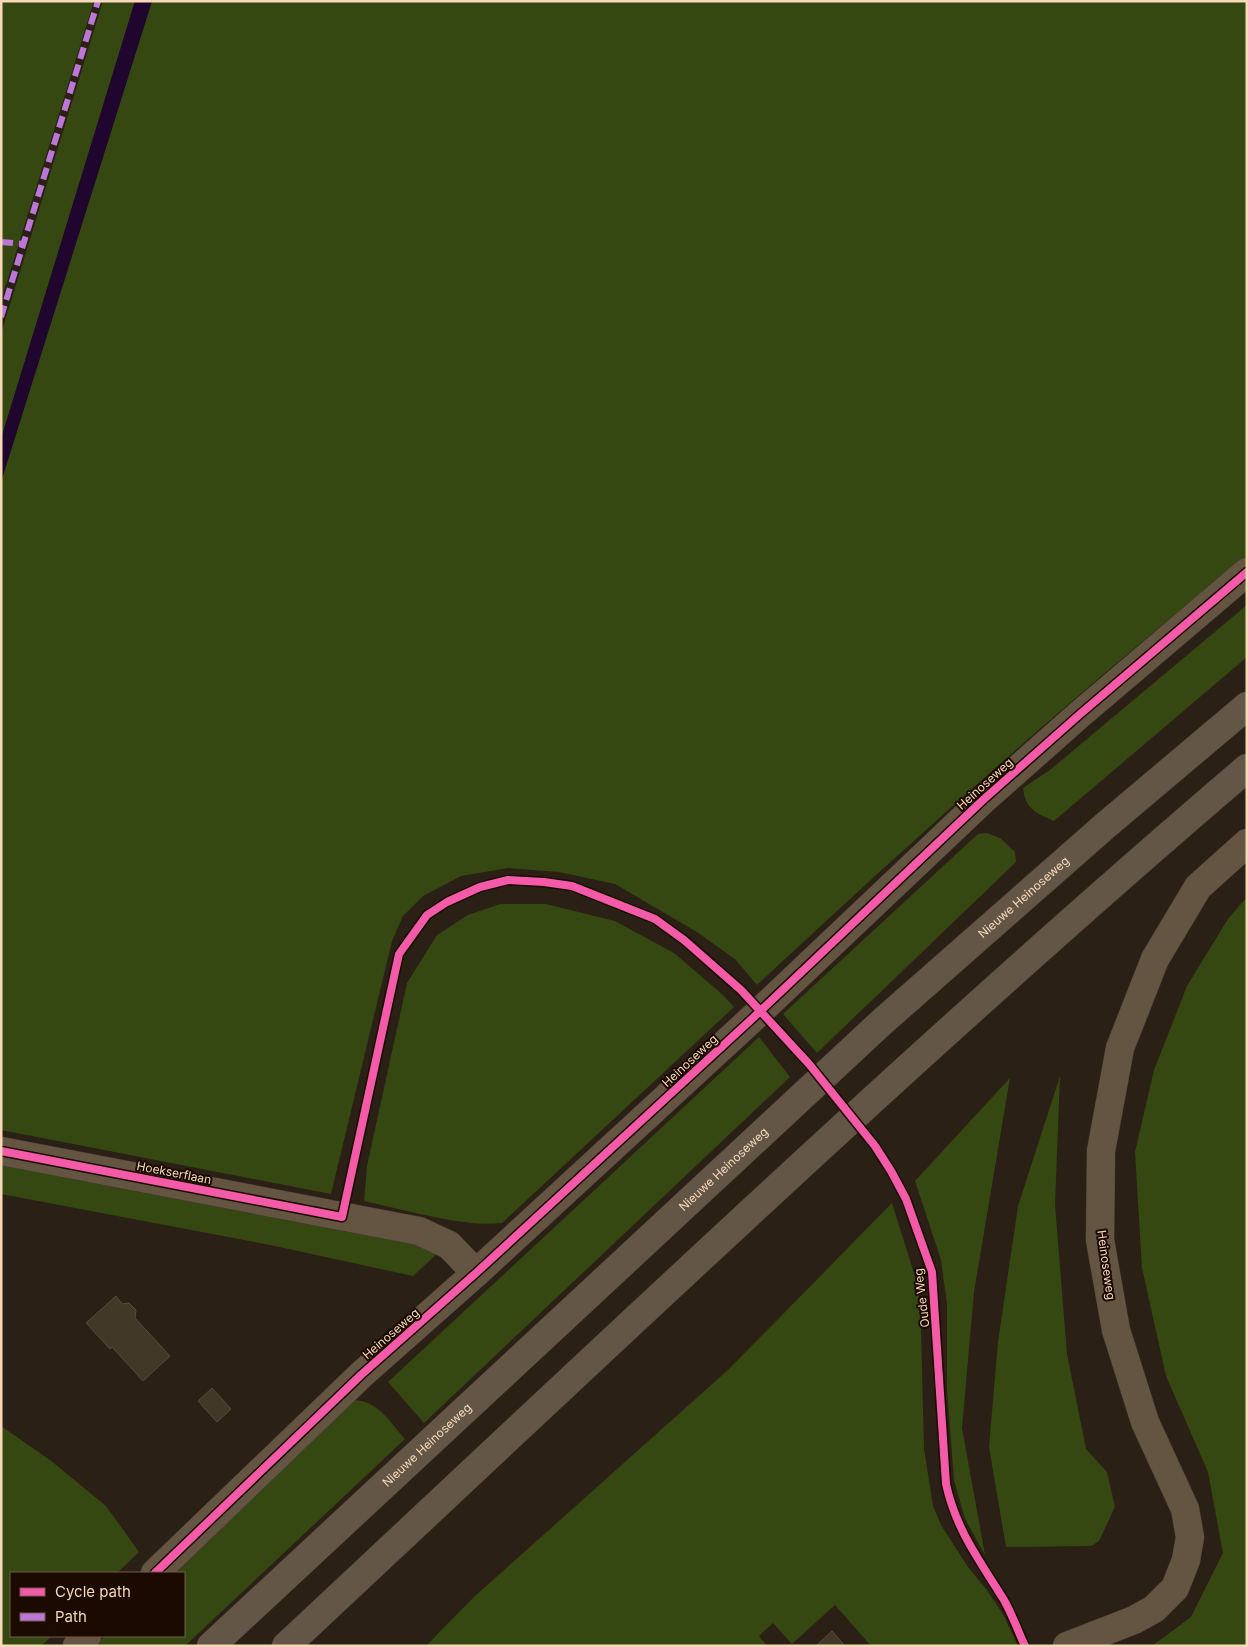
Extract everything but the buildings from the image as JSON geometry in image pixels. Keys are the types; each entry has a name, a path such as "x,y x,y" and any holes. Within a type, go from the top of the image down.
{"highway":[{"name":"Nieuwe Heinoseweg","path":"211,1646 882,1022 1106,825 1247,706"},
{"path":"286,1646 878,1094 1090,902 1247,768"}],"street":[{"name":"Heinoseweg","path":"156,1572 362,1374 476,1273 754,1017 983,800 1247,572"},
{"name":"Heinoseweg","path":"1067,1646 1134,1620 1154,1609 1175,1588 1186,1560 1190,1537 1185,1509 1145,1422 1116,1330 1100,1240 1101,1151 1120,1048 1155,959 1198,887 1247,843"},
{"name":"Hoekserflaan","path":"1,1150 419,1231 449,1245 476,1273"},
{"path":"76,1646 86,1637"}],"green space":[{"path":"1,1 94,1 1,301"},
{"path":"103,1 135,1 1,439 1,334"},
{"path":"152,1 1247,1 1247,557 1059,712 757,985 736,960 697,932 615,884 559,872 508,868 461,876 423,896 403,916 392,941 331,1194 1,1130 1,482"},
{"path":"1247,605 1247,657 1054,821 1032,809 1026,800 1023,788 1050,770"},
{"path":"987,833 1000,838 1015,852 1016,862 817,1053 783,1014 978,834"},
{"path":"1247,897 1247,1646 1152,1646 1191,1617 1223,1553 1208,1472 1166,1376 1142,1268 1135,1152 1154,1070 1187,986 1228,919"},
{"path":"500,904 546,904 615,921 674,953 723,995 734,1007 502,1223 470,1223 414,1213 364,1201 367,1166 407,983 437,935 468,915"},
{"path":"759,1037 790,1077 424,1423 388,1382"},
{"path":"1060,1076 1055,1205 1067,1354 1086,1449 1107,1472 1115,1507 1099,1541 1091,1546 1006,1547 989,1447 998,1342 1018,1206"},
{"path":"1010,1078 974,1292 962,1428 985,1555 965,1519 954,1480 947,1390 947,1304 941,1260 915,1181"},
{"path":"1,1159 374,1232 440,1251 413,1276 270,1245 1,1194"},
{"path":"892,1203 918,1286 924,1449 933,1506 941,1525 968,1567 1003,1614 1018,1646 871,1646 835,1605 792,1644 773,1623 759,1636 767,1646 426,1646 474,1597 729,1369"},
{"path":"352,1400 361,1401 376,1408 405,1439 185,1646 94,1646 104,1637 185,1637 185,1572 172,1572"},
{"path":"1,1426 50,1460 106,1506 139,1552 118,1572 10,1572 10,1637 51,1637 41,1646 1,1646"}],"shaded area":[{"path":"135,1 152,1 1,482 1,439"}],"marked path":[{"path":"1,317 98,1"},
{"path":"1,242 24,244"}],"cycle path":[{"path":"156,1572 362,1374 476,1273 754,1017 983,800 1079,715 1247,572"},
{"name":"Oude Weg","path":"1,1151 342,1217 399,954 427,915 447,902 480,887 508,880 572,886 655,919 684,940 741,990 809,1064 875,1146 906,1199 932,1272 946,1484 950,1501 962,1531 1004,1600 1025,1646"}]}
